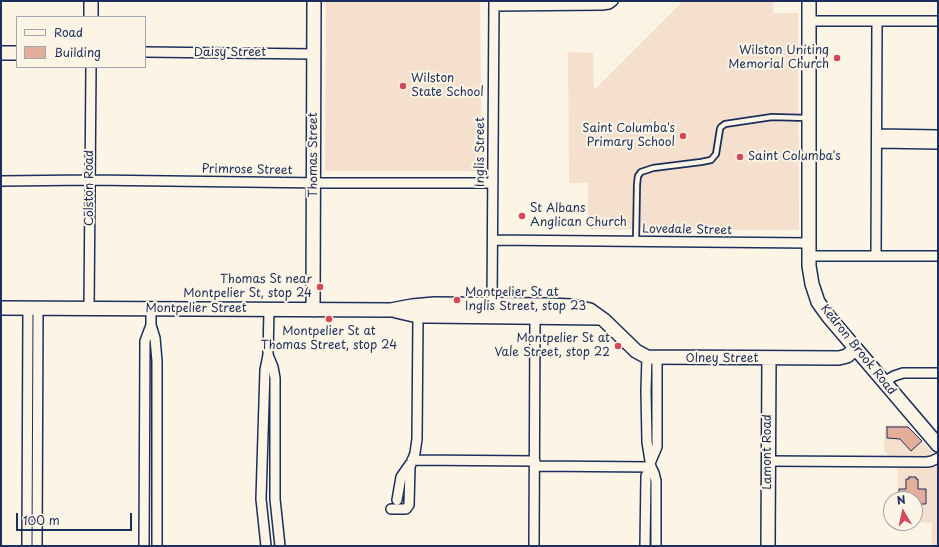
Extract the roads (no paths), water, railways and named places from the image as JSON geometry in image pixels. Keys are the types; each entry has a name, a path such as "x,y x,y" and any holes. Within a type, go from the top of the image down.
{"street":[{"path":"91,1 91,16"},
{"name":"Thomas Street","path":"313,310 314,1"},
{"name":"Kedron Brook Road","path":"809,1 809,249 812,284 818,302 828,316 938,445"},
{"path":"494,3 611,5"},
{"name":"Inglis Street","path":"492,304 494,3"},
{"path":"809,21 938,21"},
{"path":"876,256 877,21"},
{"name":"Daisy Street","path":"146,52 314,54"},
{"path":"1,53 16,54"},
{"name":"Colston Road","path":"89,309 91,68"},
{"path":"877,139 938,135"},
{"path":"877,139 938,144"},
{"name":"Primrose Street","path":"1,181 90,180 313,183 493,183"},
{"name":"Lovedale Street","path":"493,240 636,241 809,249 876,256 938,256"},
{"name":"Montpelier Street","path":"1,308 391,310 419,305 492,304 573,306 588,309 602,318"},
{"path":"27,546 33,308"},
{"path":"33,308 37,546"},
{"path":"151,309 151,325 155,338 157,362 157,546"},
{"path":"266,546 262,499 265,370 268,355 269,310"},
{"name":"Montpelier Street","path":"391,310 418,316 602,318"},
{"path":"392,509 406,509 409,506 409,472 417,439 418,316"},
{"path":"534,546 535,317"},
{"name":"Olney Street","path":"602,318 636,352 652,358 839,358 847,356 855,349"},
{"path":"144,546 145,341 151,325"},
{"path":"268,355 273,367 274,378 275,499 280,546"},
{"path":"645,546 646,478 657,447 652,358"},
{"name":"Lamont Road","path":"768,546 769,359"},
{"path":"884,382 903,373 938,373"},
{"path":"768,461 927,462 938,458"},
{"path":"411,462 651,464"},
{"path":"397,500 401,477 411,462"},
{"path":"651,464 655,475 656,485 656,546"}],"lane":[{"path":"636,241 637,184 638,176 641,172 653,168 711,160 716,154 721,127 725,124 772,117 810,118"}],"place":[{"name":"Wilston Uniting Memorial Church","path":"837,58"},
{"name":"Wilston State School","path":"403,86"},
{"name":"Saint Columba's Primary School","path":"683,136"},
{"name":"Saint Columba's","path":"740,157"},
{"name":"St Albans Anglican Church","path":"522,216"},
{"name":"Thomas St near Montpelier St, stop 24","path":"320,287"},
{"name":"Montpelier St at Inglis Street, stop 23","path":"457,300"},
{"name":"Montpelier St at Thomas Street, stop 24","path":"329,319"},
{"name":"Montpelier St at Vale Street, stop 22","path":"618,346"}]}
